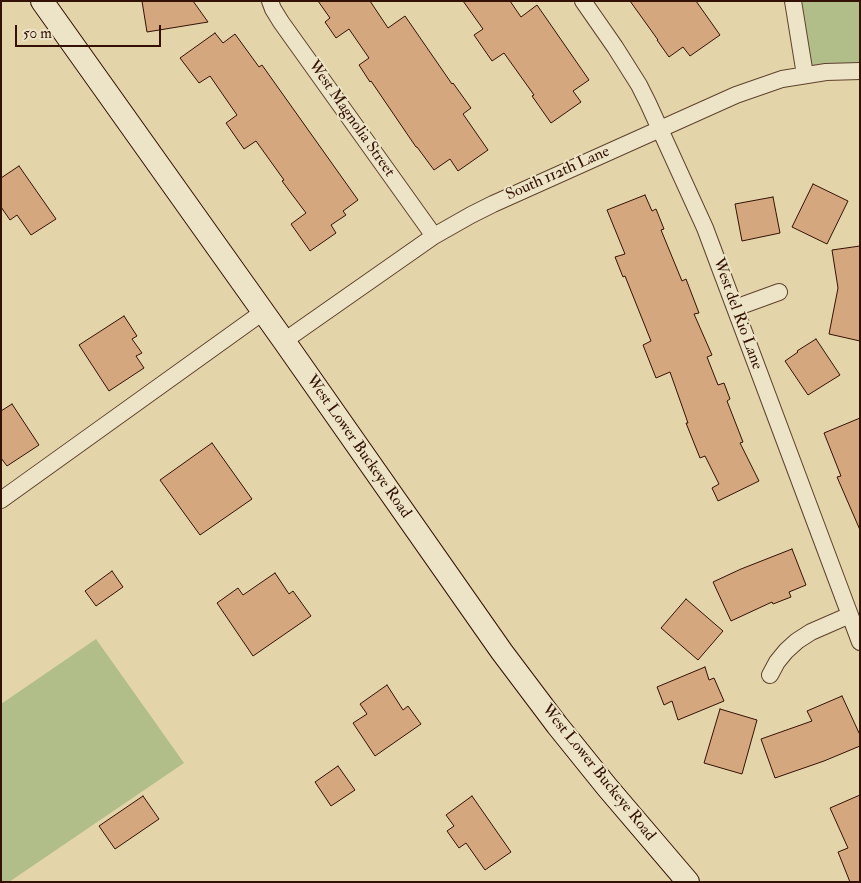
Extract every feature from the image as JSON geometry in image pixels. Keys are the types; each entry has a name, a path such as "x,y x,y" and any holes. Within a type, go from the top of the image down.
{"main road":[{"name":"West Lower Buckeye Road","path":"42,1 502,652 556,725 688,882"}],"street":[{"name":"West Magnolia Street","path":"270,1 281,22 434,236"},
{"name":"West del Rio Lane","path":"583,1 627,65 648,103 705,228 860,642"},
{"path":"793,1 805,75"},
{"name":"South 112th Lane","path":"284,341 434,236 486,207 736,95 782,80 805,75 860,71"},
{"path":"735,308 779,292"},
{"path":"1,500 263,312"},
{"path":"770,675 781,656 797,641 811,632 850,615"}],"green space":[{"path":"793,1 860,1 860,71 805,75"},
{"path":"96,639 184,763 9,882 1,882 1,704"}],"building":[{"path":"142,1 193,1 208,22 147,32"},
{"path":"318,1 370,1 388,28 405,16 471,108 463,114 488,150 458,171 450,159 434,170 359,65 369,58 349,29 336,38 325,22 330,18"},
{"path":"463,1 510,1 521,17 537,5 589,80 573,91 581,102 551,123 504,53 492,61 474,35 483,29"},
{"path":"630,1 696,1 720,35 690,56 683,47 669,57"},
{"path":"215,33 223,43 235,34 259,67 262,65 358,200 343,211 346,215 331,225 336,233 310,251 291,224 306,213 282,181 284,180 256,141 244,149 226,123 237,115 210,76 199,83 180,58"},
{"path":"19,166 56,219 31,235 17,215 10,220 1,207 1,178"},
{"path":"813,184 848,201 827,244 792,227"},
{"path":"645,195 652,211 656,209 664,229 661,230 682,281 686,279 699,313 694,314 712,355 707,357 718,385 724,383 730,399 727,401 743,442 740,443 759,481 718,501 712,488 719,484 705,456 700,458 686,423 688,423 670,372 656,378 643,345 651,341 625,276 623,277 615,257 625,254 607,210"},
{"path":"773,197 780,233 742,241 735,204"},
{"path":"860,246 860,341 829,334 838,288 832,250"},
{"path":"124,316 137,336 132,339 142,353 136,356 144,368 109,391 79,345"},
{"path":"816,339 840,375 808,395 785,361"},
{"path":"12,404 39,445 7,466 1,458 1,411"},
{"path":"860,418 860,530 837,477 841,476 824,433"},
{"path":"212,443 252,499 200,535 160,480"},
{"path":"792,549 806,585 789,592 791,597 773,604 772,602 731,621 713,582"},
{"path":"112,571 123,587 96,606 85,591"},
{"path":"275,573 289,594 293,591 311,616 253,656 217,603 238,588 243,595"},
{"path":"686,599 723,631 698,660 661,628"},
{"path":"705,667 709,680 714,678 724,701 678,720 672,701 664,705 657,687"},
{"path":"387,685 403,710 408,706 421,724 375,756 353,723 367,714 360,704"},
{"path":"842,696 860,735 860,746 775,778 761,739 812,721 807,711"},
{"path":"720,709 757,720 742,774 704,763"},
{"path":"338,766 355,790 331,806 315,782"},
{"path":"860,795 860,882 850,882 838,852 848,848 830,808"},
{"path":"143,796 159,819 115,849 99,826"},
{"path":"472,796 511,852 485,870 466,843 459,848 447,831 454,826 446,815"}]}
